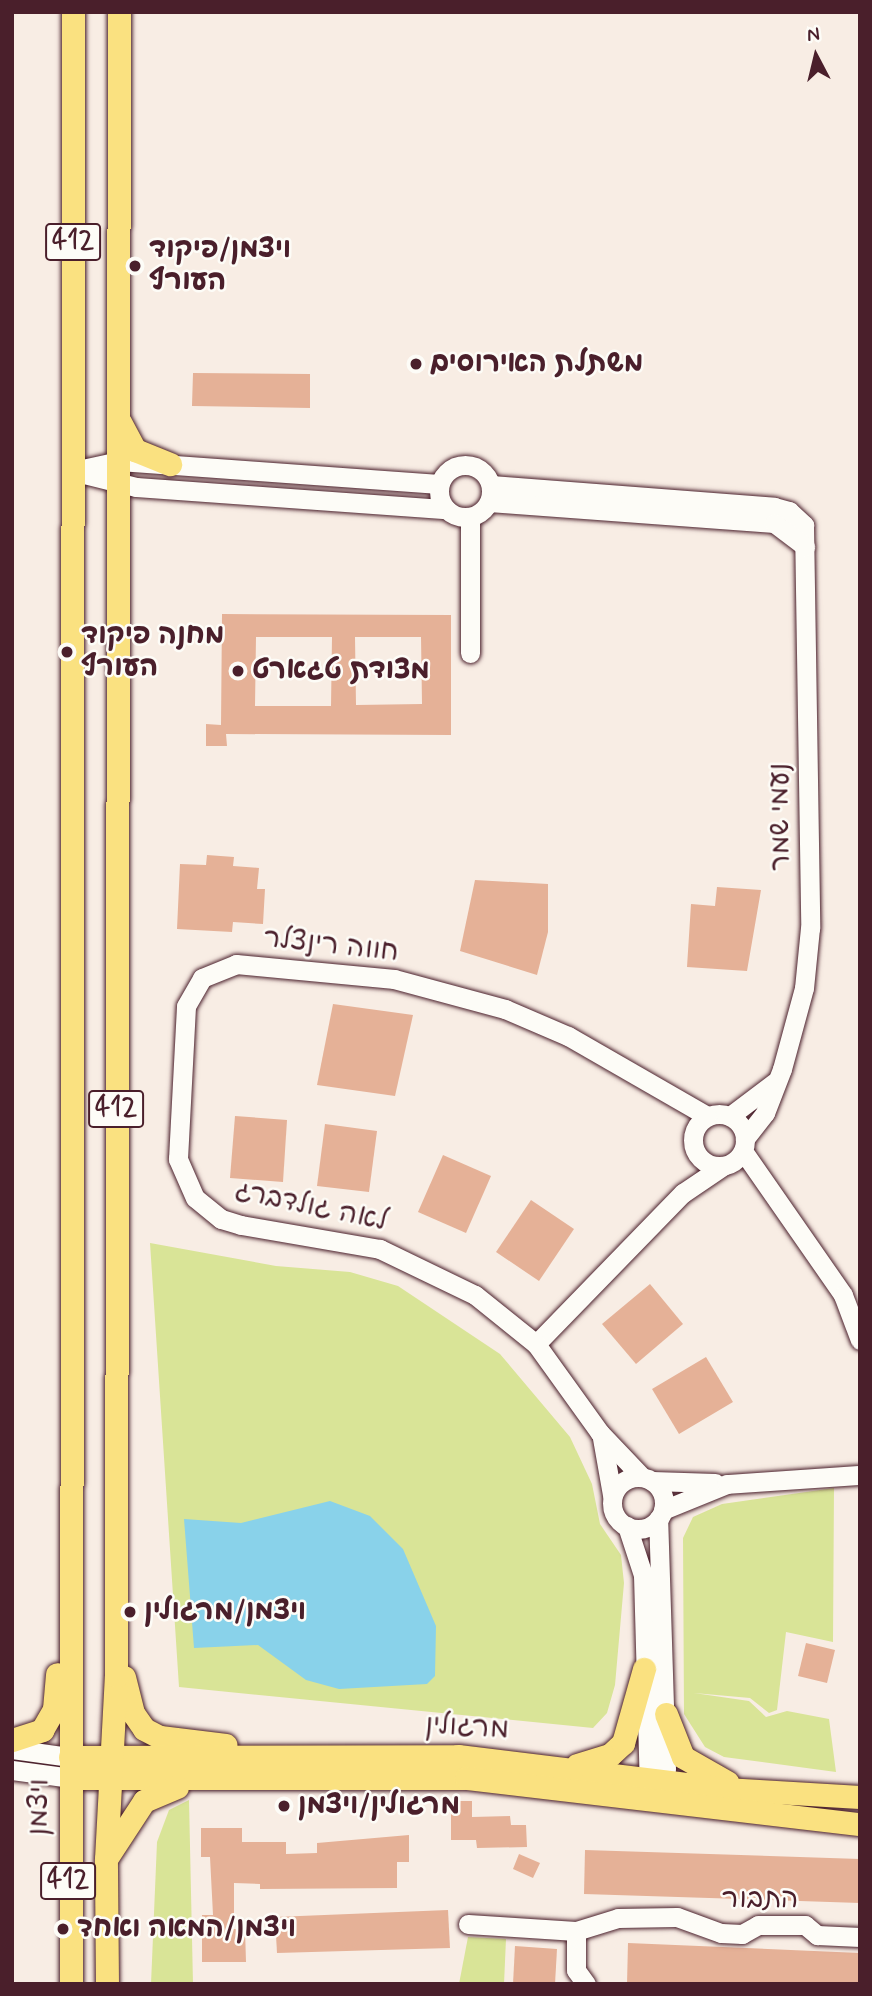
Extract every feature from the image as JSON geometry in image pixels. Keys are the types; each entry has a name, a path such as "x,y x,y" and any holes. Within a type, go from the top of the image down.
{"main road":[{"name":"412","path":"70,1767 74,1275 73,12"},
{"name":"412","path":"107,1984 106,1859 121,1769 115,1597 119,12"},
{"path":"119,419 135,450 170,464"},
{"path":"12,1740 42,1730 57,1693 74,1275"},
{"path":"115,1597 129,1704 144,1729 160,1737 326,1755"},
{"path":"569,1767 620,1747 631,1726 644,1669"},
{"path":"666,1714 677,1747 692,1765 752,1792"},
{"name":"מרגולין","path":"121,1769 326,1755 458,1756 569,1767 752,1792 860,1797"},
{"name":"מרגולין","path":"70,1767 121,1769 227,1781 466,1779 860,1824"},
{"name":"ויצמן","path":"70,1767 71,1984"},
{"path":"106,1859 153,1794 227,1781"}],"street":[{"path":"72,471 119,461 439,484"},
{"path":"446,509 439,484 449,469 466,464 483,471 490,493 470,517 470,653"},
{"path":"72,471 119,485 446,509 470,517"},
{"name":"נעמי שמר","path":"490,493 774,523 790,530 806,546 810,928 804,988 765,1113 735,1155 683,1194 536,1344"},
{"name":"חווה רינצלר","path":"195,1198 178,1159 184,1019 194,986 223,966 343,972 444,990 568,1036 663,1092 701,1123"},
{"path":"683,1194 696,1153 701,1123 730,1116 775,1082"},
{"path":"730,1116 735,1155 766,1186 843,1295 860,1340"},
{"path":"696,1153 708,1164 735,1155"},
{"name":"לאה גולדברג","path":"195,1198 221,1219 241,1225 345,1239 418,1264 475,1295 536,1344 600,1433 647,1479"},
{"name":"לאה גולדברג","path":"600,1433 612,1471 612,1495"},
{"path":"656,1780 644,1669 643,1575 627,1527 615,1517 612,1495 625,1479 727,1484 860,1475"},
{"path":"647,1479 663,1496 661,1514 666,1714 651,1802"},
{"path":"627,1527 647,1527 661,1514 727,1484"},
{"path":"12,1749 70,1767"},
{"path":"12,1770 70,1767"},
{"name":"התבור","path":"468,1924 576,1931 618,1918 677,1917 720,1933 741,1934 758,1925 805,1925 817,1936 860,1937"},
{"path":"576,1931 576,1970 586,1984"}],"green space":[{"path":"150,1243 276,1266 350,1272 398,1286 500,1354 570,1437 592,1484 600,1524 621,1555 624,1583 615,1685 607,1713 593,1728 179,1687"},
{"path":"834,1488 833,1642 786,1632 777,1710 769,1713 750,1698 694,1693 749,1701 766,1717 787,1711 829,1719 836,1772 724,1757 705,1747 684,1714 683,1538 693,1517 722,1504"},
{"path":"189,1800 193,1984 151,1984 157,1842 169,1810"},
{"path":"468,1937 506,1939 504,1984 459,1984"}],"water":[{"path":"330,1501 370,1516 403,1549 436,1626 435,1676 427,1684 339,1689 306,1680 258,1645 194,1648 184,1519 241,1523"}],"building":[{"path":"193,373 310,374 310,408 192,406"},
{"name":"מצודת טגארט","path":"222,614 451,615 451,735 226,734 227,746 206,746 206,724 221,725","holes":["256,637 332,637 331,706 255,706","355,637 421,637 422,704 356,705"]},
{"path":"207,855 234,857 233,866 259,868 257,889 265,889 263,924 233,922 232,932 177,929 180,864 206,865"},
{"path":"475,880 548,884 548,932 537,975 460,951"},
{"path":"717,887 761,890 747,971 687,967 691,904 715,906"},
{"path":"333,1004 413,1015 395,1096 317,1085"},
{"path":"235,1116 287,1120 283,1182 230,1178"},
{"path":"325,1124 377,1131 369,1192 317,1186"},
{"path":"443,1155 491,1176 466,1233 418,1212"},
{"path":"531,1200 574,1229 539,1281 496,1252"},
{"path":"650,1284 683,1324 636,1364 602,1324"},
{"path":"706,1357 733,1402 679,1434 652,1389"},
{"path":"806,1643 835,1650 827,1683 798,1676"},
{"path":"451,1801 472,1801 472,1817 510,1816 511,1825 526,1825 527,1847 477,1848 476,1840 451,1840"},
{"path":"201,1828 242,1828 242,1842 286,1842 286,1854 317,1853 317,1843 409,1835 409,1862 397,1862 397,1888 260,1889 260,1884 234,1883 234,1929 245,1929 246,1962 202,1962 202,1915 213,1915 210,1857 201,1857"},
{"path":"585,1850 860,1859 860,1903 584,1894"},
{"path":"519,1854 540,1863 533,1878 513,1869"},
{"path":"448,1910 450,1948 277,1953 275,1917"},
{"path":"628,1943 860,1953 860,1984 627,1984"},
{"path":"515,1946 557,1949 555,1984 513,1984"}],"place":[{"name":"ויצמן/פיקוד העורף","path":"135,266"},
{"name":"משתלת האירוסים","path":"416,364"},
{"name":"מחנה פיקוד העורף","path":"67,652"},
{"name":"מצודת טגארט","path":"238,671"},
{"name":"ויצמן/מרגולין","path":"130,1612"},
{"name":"מרגולין/ויצמן","path":"284,1806"},
{"name":"ויצמן/המאה ואחד","path":"63,1929"}]}
